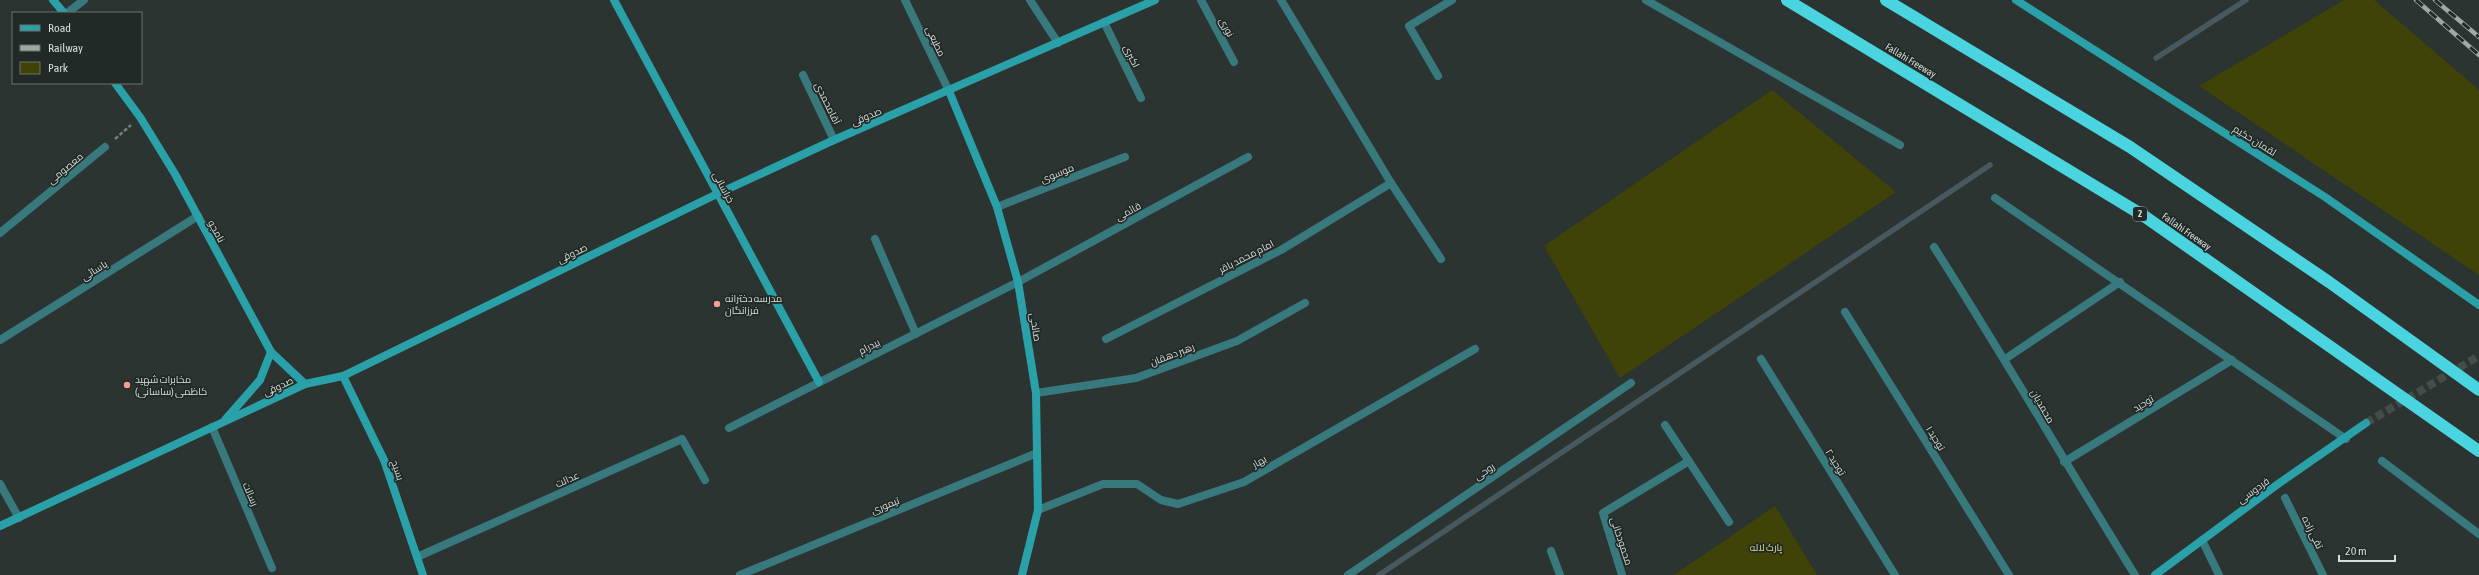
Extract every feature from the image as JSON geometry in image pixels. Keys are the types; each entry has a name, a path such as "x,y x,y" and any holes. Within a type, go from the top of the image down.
{"highway":[{"name":"Fallahi Freeway","path":"1787,0 2144,216 2479,451"},
{"path":"1886,0 2130,147 2329,282 2479,390"}],"street":[{"path":"53,0 63,12"},
{"path":"68,12 84,0"},
{"name":"خراسانی","path":"614,0 819,382"},
{"name":"مطیعی","path":"906,0 949,91"},
{"path":"1030,0 1058,43"},
{"name":"صدوقی","path":"0,526 305,384 343,376 717,194 834,140 1155,0"},
{"name":"نوری","path":"1201,0 1234,62"},
{"path":"1281,0 1391,183 1441,259"},
{"path":"1438,76 1409,26 1452,0"},
{"path":"1646,0 1900,145"},
{"name":"لقمان حکیم","path":"2016,0 2325,197 2479,305"},
{"name":"اکبری","path":"1104,22 1141,98"},
{"name":"آقامحمدی","path":"803,75 834,140"},
{"name":"نامجو","path":"116,84 140,117 198,216 271,352 305,384"},
{"name":"صالحی","path":"949,91 997,207 1018,282 1036,393 1038,510 1022,575"},
{"name":"معصومی","path":"0,233 105,147"},
{"name":"موسوی","path":"997,207 1125,157"},
{"name":"قائمی","path":"1018,282 1248,157"},
{"name":"امام محمد باقر","path":"1106,339 1281,250 1391,183"},
{"path":"1995,198 2120,282 2346,440"},
{"name":"یاسائی","path":"0,340 198,216"},
{"path":"875,239 916,334"},
{"name":"محمدیان","path":"1934,247 2005,359 2064,462 2135,575"},
{"name":"بیدرام","path":"729,428 1018,282"},
{"path":"2005,359 2120,282"},
{"name":"رهبر دهقان","path":"1036,393 1136,378 1237,341 1305,303"},
{"name":"توحید ۱","path":"1845,312 2009,575"},
{"name":"بهار","path":"1038,510 1103,484 1137,484 1161,500 1178,504 1244,482 1475,349"},
{"path":"222,423 260,380 271,352"},
{"name":"توحید ۲","path":"1761,359 1894,575"},
{"name":"توحید","path":"2064,462 2232,360"},
{"name":"بسیح","path":"343,376 384,460 423,575"},
{"name":"روحی","path":"1348,575 1632,383"},
{"name":"فردوسی","path":"2155,575 2278,484 2346,440 2366,424"},
{"path":"1665,425 1729,522"},
{"name":"رسالت","path":"212,427 272,568"},
{"name":"عدالت","path":"417,556 682,438 705,480"},
{"name":"تیموری","path":"740,575 1037,453"},
{"name":"محمودخانی","path":"1622,575 1603,513 1689,461"},
{"path":"2382,461 2479,534"},
{"path":"0,484 18,518"},
{"name":"تقی زاده","path":"2285,498 2323,575"},
{"path":"2202,540 2219,575"},
{"path":"1551,551 1560,575"}],"path":[{"path":"105,147 140,117"}],"green space":[{"path":"2344,0 2374,0 2479,90 2479,275 2199,86"},
{"path":"1772,90 1896,192 1620,378 1544,246"},
{"name":"پارک لاله","path":"1775,506 1817,575 1674,575"}],"waterway":[{"path":"2156,58 2246,0"},
{"path":"1379,575 1990,165"}],"tunnel":[{"path":"2366,423 2479,356"}],"railway":[{"path":"2416,0 2479,55"},
{"path":"2435,0 2479,37"}],"place":[{"name":"مدرسه دخترانه فرزانگان","path":"717,304"},
{"name":"مخابرات شهید کاظمی (ساسانی)","path":"127,385"}]}
